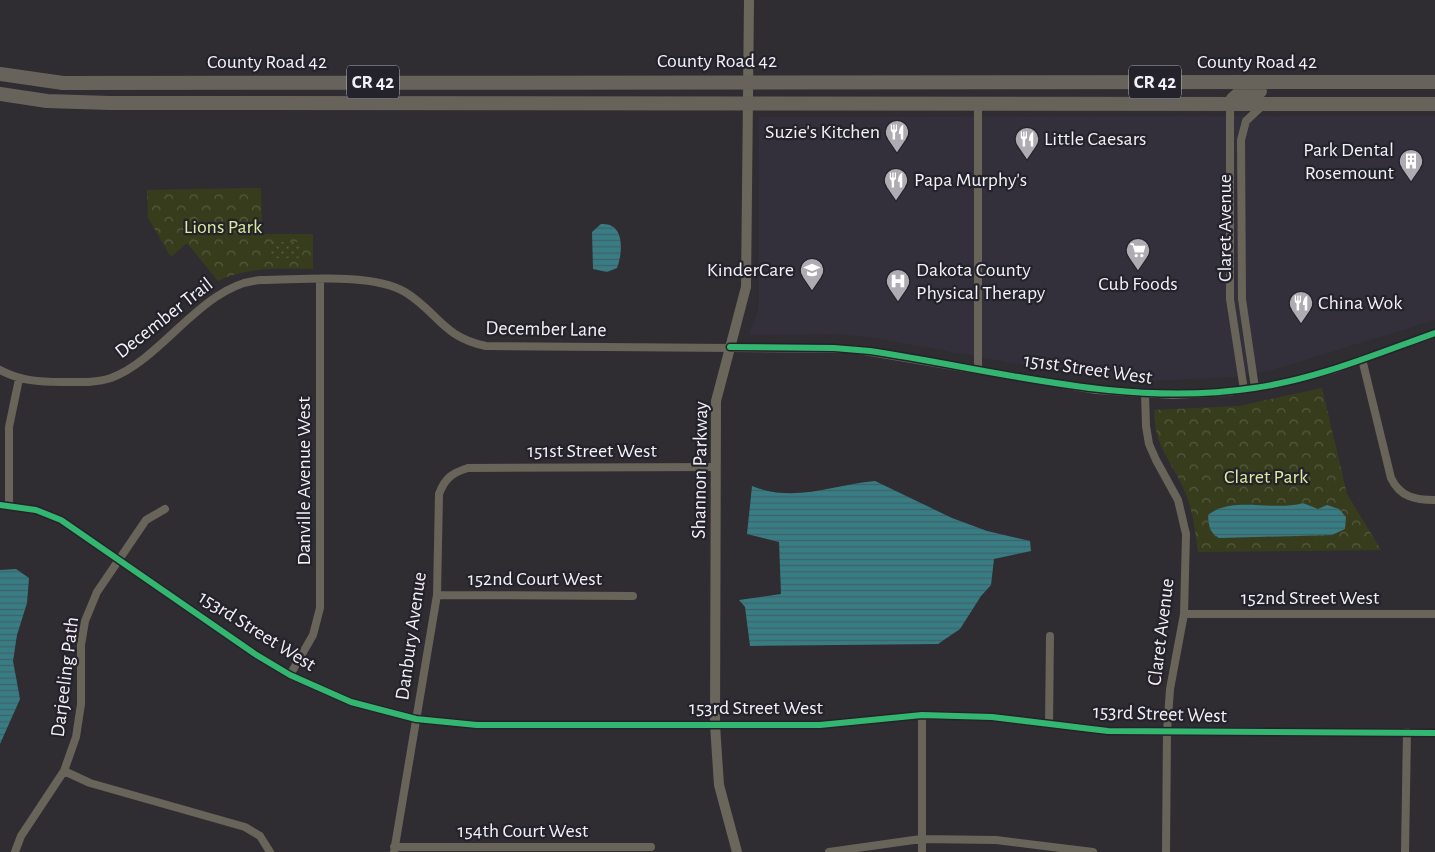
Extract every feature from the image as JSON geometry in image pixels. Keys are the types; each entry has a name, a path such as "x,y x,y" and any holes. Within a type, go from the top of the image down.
{"highway":[{"name":"County Road 42","path":"0,74 63,82 1435,82"},
{"path":"1230,105 1232,100 1242,91 1362,91 1369,89 1377,82"},
{"name":"County Road 42","path":"0,94 47,101 110,103 747,105 1435,104"}],"street":[{"name":"Shannon Parkway","path":"737,852 719,785 715,725 716,401 746,287 749,0"},
{"path":"978,105 978,369"},
{"name":"Claret Avenue","path":"1230,105 1230,300 1244,390"},
{"name":"Claret Avenue","path":"1255,388 1242,299 1241,140 1246,121 1263,105"},
{"name":"December Lane","path":"320,280 367,281 393,286 416,300 451,333 468,341 486,346 730,347"},
{"name":"December Trail","path":"0,370 19,379 40,382 87,382 112,377 134,365 234,286 250,281 320,280"},
{"name":"Danville Avenue West","path":"290,675 313,635 320,608 320,280"},
{"name":"151st Street West","path":"730,347 852,349 1096,390 1145,394 1200,394 1244,390 1306,377 1435,333"},
{"path":"1362,359 1391,478 1397,488 1407,496 1418,500 1435,500"},
{"path":"9,505 9,427 19,379"},
{"name":"Claret Avenue","path":"1145,394 1146,426 1149,444 1178,500 1185,525 1184,614 1170,689 1167,732 1166,852"},
{"name":"151st Street West","path":"468,468 716,467"},
{"name":"Danbury Avenue","path":"394,850 437,595 439,494 444,480 454,472 468,468"},
{"name":"153rd Street West","path":"0,505 36,510 61,520 119,558 255,654 290,675 351,702 416,719 477,725 715,725 820,724 922,715 992,717 1108,731 1435,732"},
{"name":"Darjeeling Path","path":"15,852 21,836 64,771 76,737 81,645 85,621 97,592 146,520 165,509"},
{"name":"152nd Court West","path":"437,595 633,596"},
{"name":"152nd Street West","path":"1184,614 1435,614"},
{"path":"1049,724 1050,636"},
{"path":"922,715 922,852"},
{"path":"1405,852 1407,732"},
{"path":"64,771 90,783 245,827 260,836 270,852"},
{"path":"829,852 921,839 996,840 1094,852"},
{"name":"154th Court West","path":"394,850 651,847"}],"shaded area":[{"path":"1435,116 1435,320 1272,370 1236,377 1146,381 1084,376 870,337 835,334 749,335 759,308 759,117"}],"green space":[{"name":"Lions Park","path":"261,188 262,234 313,234 313,269 253,271 229,276 218,281 187,243 171,257 148,218 147,190"},
{"path":"271,242 299,242 300,258 271,258"},
{"name":"Claret Park","path":"1322,388 1347,494 1381,550 1198,552 1190,506 1180,480 1165,454 1157,435 1154,410 1239,406"}],"water":[{"path":"601,224 614,228 618,233 621,247 617,268 607,272 593,269 592,232"},
{"path":"875,481 952,518 987,531 1030,541 1031,551 994,559 991,585 981,596 960,629 938,644 750,646 745,607 739,600 781,594 779,542 747,534 752,486 768,491 798,493"},
{"path":"1303,503 1318,509 1327,505 1339,509 1346,517 1345,529 1332,535 1219,538 1211,531 1209,526 1208,515 1218,509 1229,506 1279,506"},
{"path":"16,569 29,578 27,603 17,635 13,661 20,699 0,744 0,570"}],"cycle path":[{"path":"730,347 834,348 870,351 1061,384 1157,393 1206,393 1254,388 1301,379 1435,333"},
{"path":"0,505 36,510 61,520 255,654 290,675 351,702 416,719 477,725 820,725 922,715 992,717 1108,731 1435,733"}],"place":[{"name":"Suzie's Kitchen","path":"897,153"},
{"name":"Little Caesars","path":"1027,160"},
{"name":"Park Dental Rosemount","path":"1411,182"},
{"name":"Papa Murphy's","path":"896,201"},
{"name":"Cub Foods","path":"1138,271"},
{"name":"KinderCare","path":"812,291"},
{"name":"Dakota County Physical Therapy","path":"898,302"},
{"name":"China Wok","path":"1301,324"}]}
